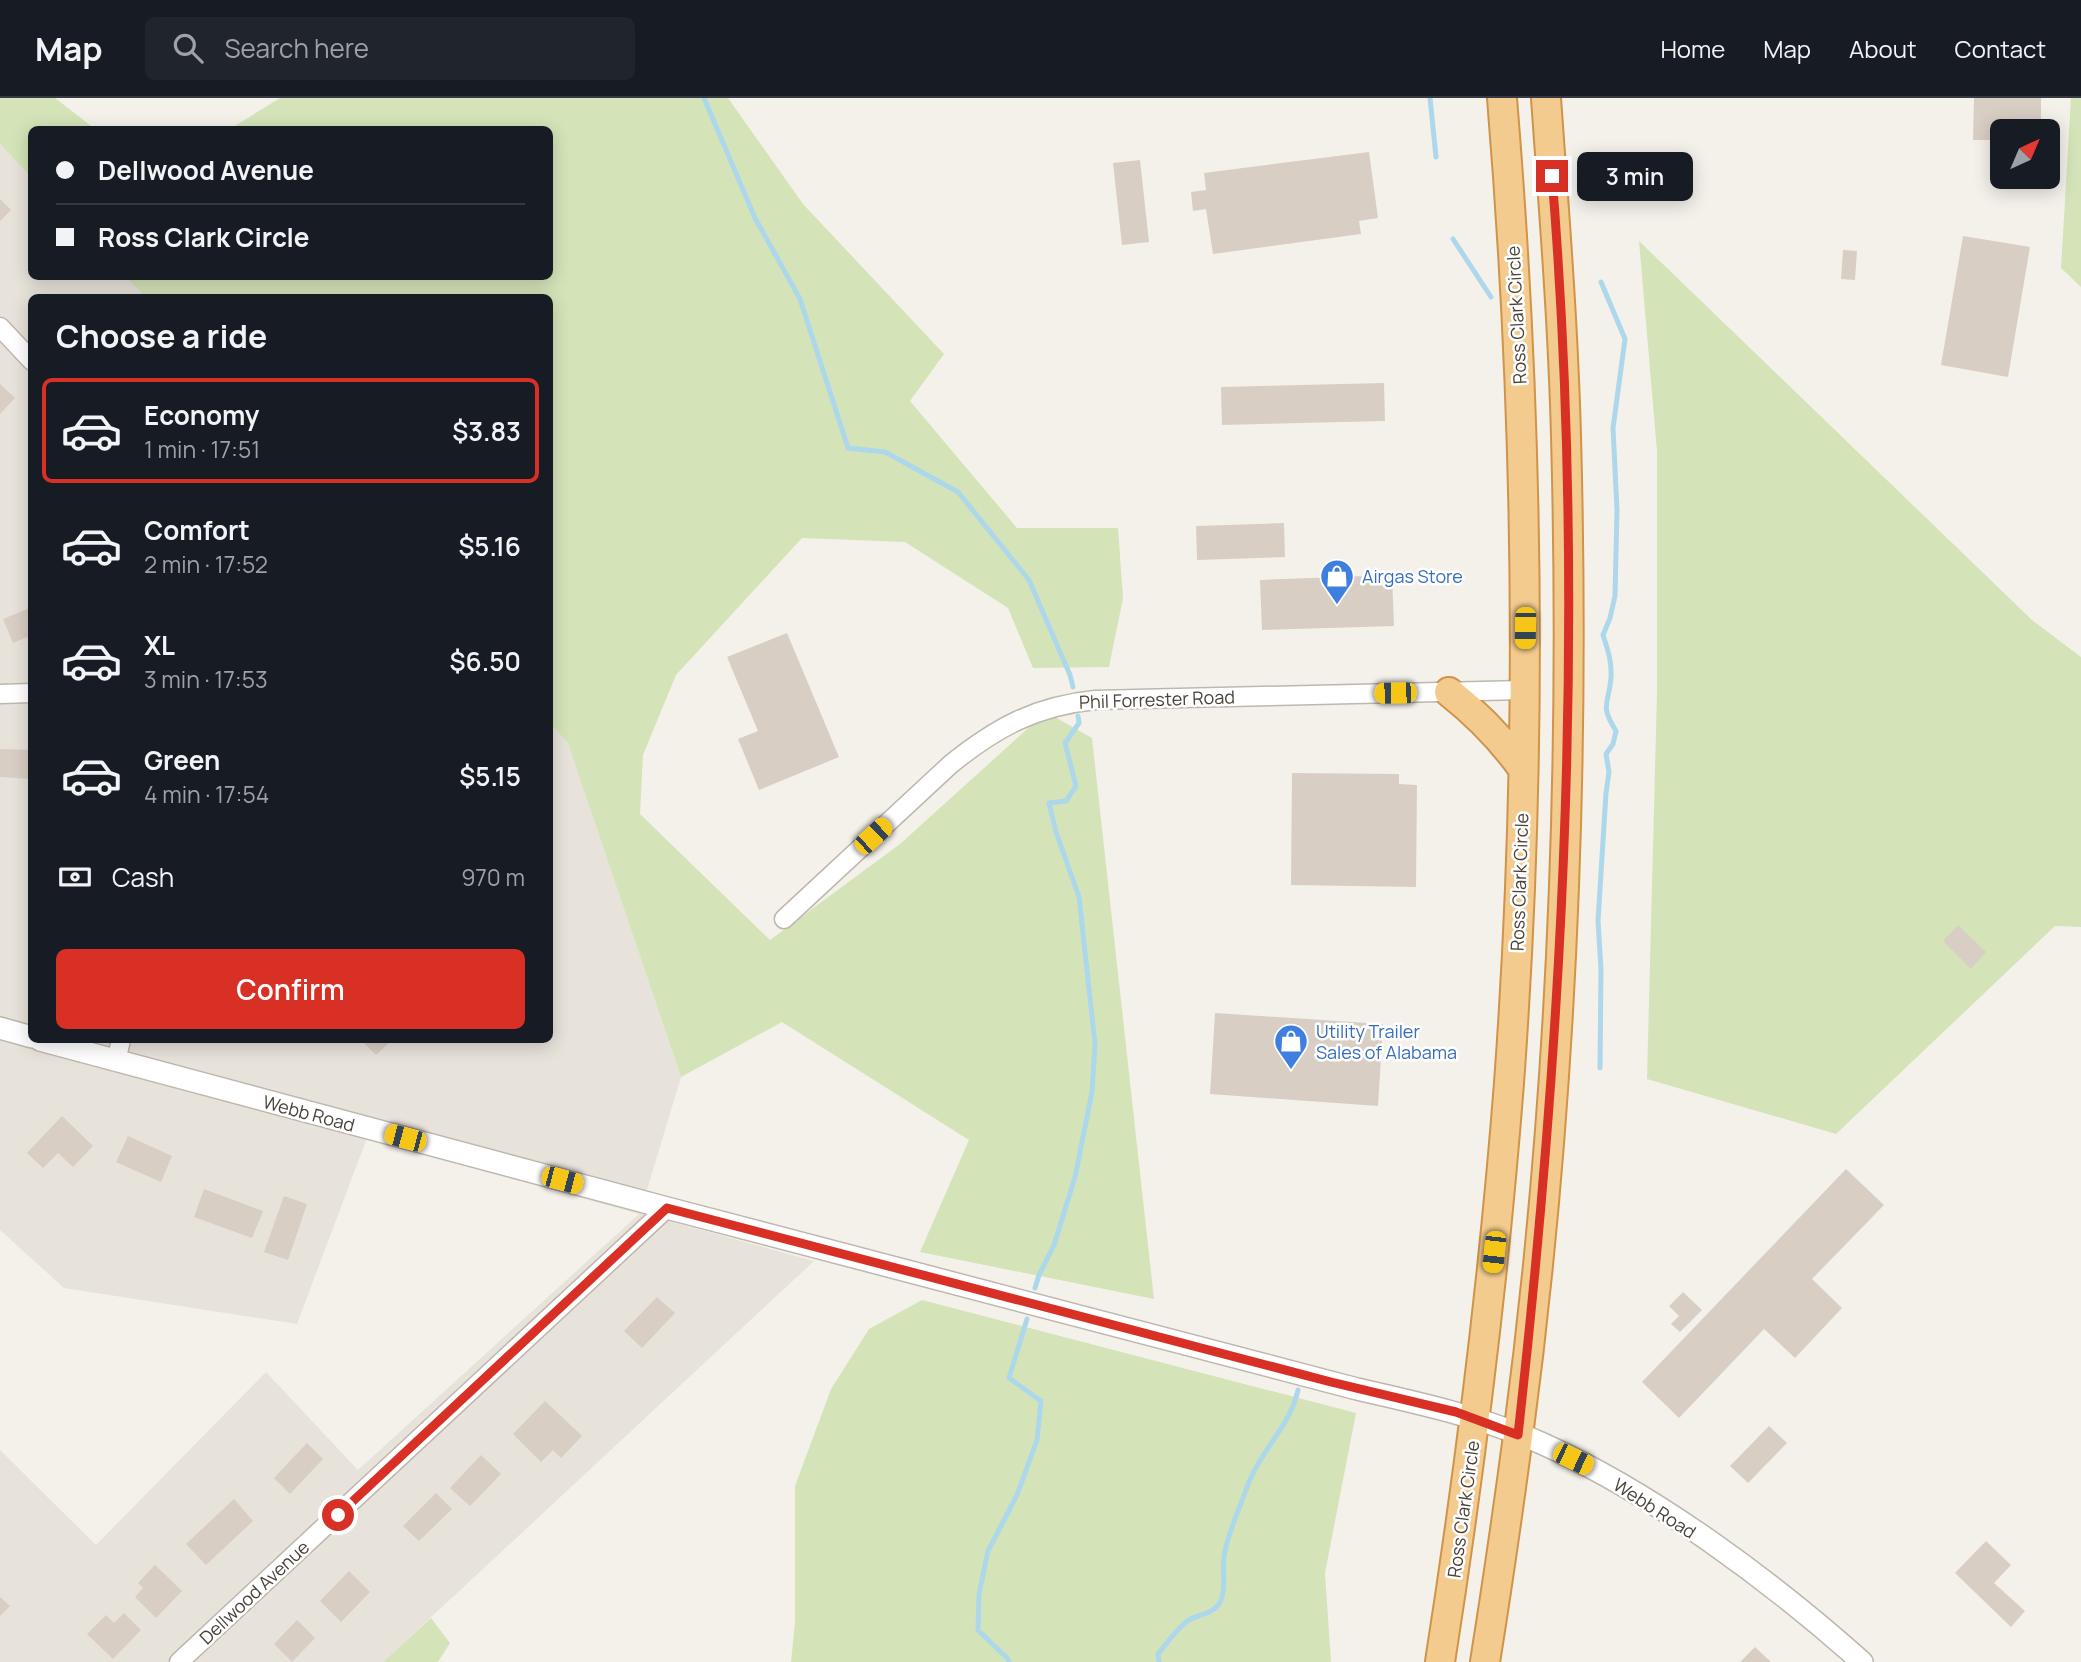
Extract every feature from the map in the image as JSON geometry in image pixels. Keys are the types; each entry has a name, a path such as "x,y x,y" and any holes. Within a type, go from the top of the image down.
{"highway":[{"name":"Ross Clark Circle","path":"1440,1662 1476,1419 1497,1227 1514,1008 1523,769 1523,483 1517,313 1502,98"},
{"path":"1485,1662 1518,1435 1540,1235 1561,933 1568,690 1568,533 1561,312 1546,98"},
{"path":"1517,313 1561,312"},
{"path":"1524,690 1568,690"},
{"path":"1450,692 1482,718 1504,741 1523,769"},
{"path":"1497,1227 1540,1235"}],"street":[{"path":"0,327 28,357"},
{"name":"Phil Forrester Road","path":"784,919 951,764 1008,723 1043,709 1095,699 1524,690"},
{"path":"0,695 28,693"},
{"path":"0,1027 28,1036"},
{"name":"Webb Road","path":"51,1043 667,1208 1456,1412 1518,1435 1590,1467 1666,1514 1752,1573 1862,1662"},
{"path":"116,1061 120,1043"},
{"name":"Dellwood Avenue","path":"180,1662 667,1208"}],"shaded area":[{"path":"0,144 28,174 28,280 129,280 143,294 28,294 28,1043 553,1043 553,726 568,742 681,1077 640,1213 814,1261 383,1662 0,1662 0,1450 96,1545 266,1372 358,1470 639,1214 367,1138 297,1324 64,1288 0,1230"}],"green space":[{"path":"0,98 55,98 91,126 28,126 28,174 0,144"},
{"path":"280,98 728,98 803,204 944,354 910,401 1017,528 1118,528 1123,598 1109,667 1033,668 1008,608 905,542 802,538 676,675 643,755 640,814 770,940 900,844 1046,712 1092,738 1154,1299 920,1252 969,1140 782,1022 681,1077 568,743 553,726 553,294 142,294 129,280 553,280 553,126 235,126"},
{"path":"2071,98 2081,98 2081,287 2061,268"},
{"path":"1639,241 2032,620 2081,657 2081,927 2055,926 1836,1134 1647,1079 1657,692 1657,451"},
{"path":"922,1300 1356,1413 1325,1573 1331,1662 791,1662 795,1622 795,1486 831,1389 869,1329"},
{"path":"431,1618 450,1643 438,1662 383,1662"}],"building":[{"path":"1974,98 2041,98 2041,119 1990,119 1990,140 1973,140"},
{"path":"1369,152 1378,218 1359,221 1361,234 1213,254 1206,209 1193,211 1191,192 1206,190 1204,173"},
{"path":"1140,160 1149,242 1122,245 1113,163"},
{"path":"0,199 11,210 0,221"},
{"path":"1963,236 2030,247 2008,377 1941,365"},
{"path":"1843,250 1857,251 1855,280 1841,279"},
{"path":"1384,383 1385,421 1222,425 1221,387"},
{"path":"0,384 15,398 0,414"},
{"path":"1284,523 1285,557 1197,560 1196,526"},
{"path":"1392,575 1394,626 1262,630 1260,580"},
{"path":"28,609 28,637 13,643 3,619"},
{"path":"787,633 839,757 759,790 738,739 758,731 727,657"},
{"path":"0,749 28,750 28,779 0,777"},
{"path":"1292,773 1399,774 1399,784 1417,785 1416,887 1291,885"},
{"path":"1958,925 1986,952 1971,969 1943,941"},
{"path":"1215,1013 1383,1024 1378,1106 1210,1094"},
{"path":"364,1043 389,1043 376,1055"},
{"path":"62,1116 93,1146 73,1167 58,1153 43,1168 27,1153"},
{"path":"128,1136 172,1156 161,1182 116,1162"},
{"path":"1846,1169 1884,1205 1812,1279 1842,1308 1795,1358 1764,1329 1679,1418 1642,1382"},
{"path":"204,1189 263,1211 252,1238 194,1217"},
{"path":"284,1196 307,1204 288,1260 264,1252"},
{"path":"1683,1292 1702,1310 1680,1332 1671,1324 1679,1316 1669,1306"},
{"path":"657,1297 675,1313 642,1348 624,1331"},
{"path":"545,1401 582,1436 561,1458 553,1450 541,1462 513,1434"},
{"path":"1769,1426 1787,1443 1748,1483 1730,1466"},
{"path":"307,1443 323,1459 290,1494 274,1478"},
{"path":"481,1455 501,1474 470,1506 450,1488"},
{"path":"436,1493 452,1509 419,1541 403,1526"},
{"path":"234,1499 253,1521 206,1565 186,1544"},
{"path":"1986,1541 2011,1565 1994,1583 2025,1611 2011,1627 1955,1573"},
{"path":"155,1565 182,1591 156,1618 135,1597 143,1588 138,1583"},
{"path":"349,1571 370,1592 341,1622 320,1601"},
{"path":"0,1597 10,1606 0,1616"},
{"path":"124,1613 141,1630 113,1659 87,1634 106,1615 114,1623"},
{"path":"297,1620 315,1638 292,1662 274,1644"},
{"path":"1755,1647 1771,1662 1740,1662"}],"waterway":[{"path":"704,98 755,218 800,299 848,448 885,452 958,492 1029,580 1073,687"},
{"path":"1430,98 1436,157"},
{"path":"1453,239 1491,297"},
{"path":"1600,1068 1601,969 1598,921 1609,772 1606,754 1613,744 1616,731 1606,709 1611,672 1603,635 1615,596 1617,510 1613,428 1625,339 1601,282"},
{"path":"1035,1288 1054,1245 1075,1177 1092,1092 1095,1044 1079,897 1056,832 1049,803 1066,801 1076,786 1065,743 1079,723 1078,716"},
{"path":"1009,1662 978,1630 979,1594 988,1551 1017,1495 1037,1440 1041,1401 1009,1378 1027,1319"},
{"path":"1159,1662 1158,1654 1182,1626 1219,1604 1224,1587 1224,1556 1234,1523 1251,1477 1288,1416 1298,1390"}],"place":[{"name":"Airgas Store","path":"1337,606"},
{"name":"Utility Trailer Sales of Alabama","path":"1291,1071"}],"route":[{"path":"338,1515 667,1208 1331,1382 1456,1412 1518,1435 1540,1235 1554,1064 1566,809 1566,434 1552,176"}]}
